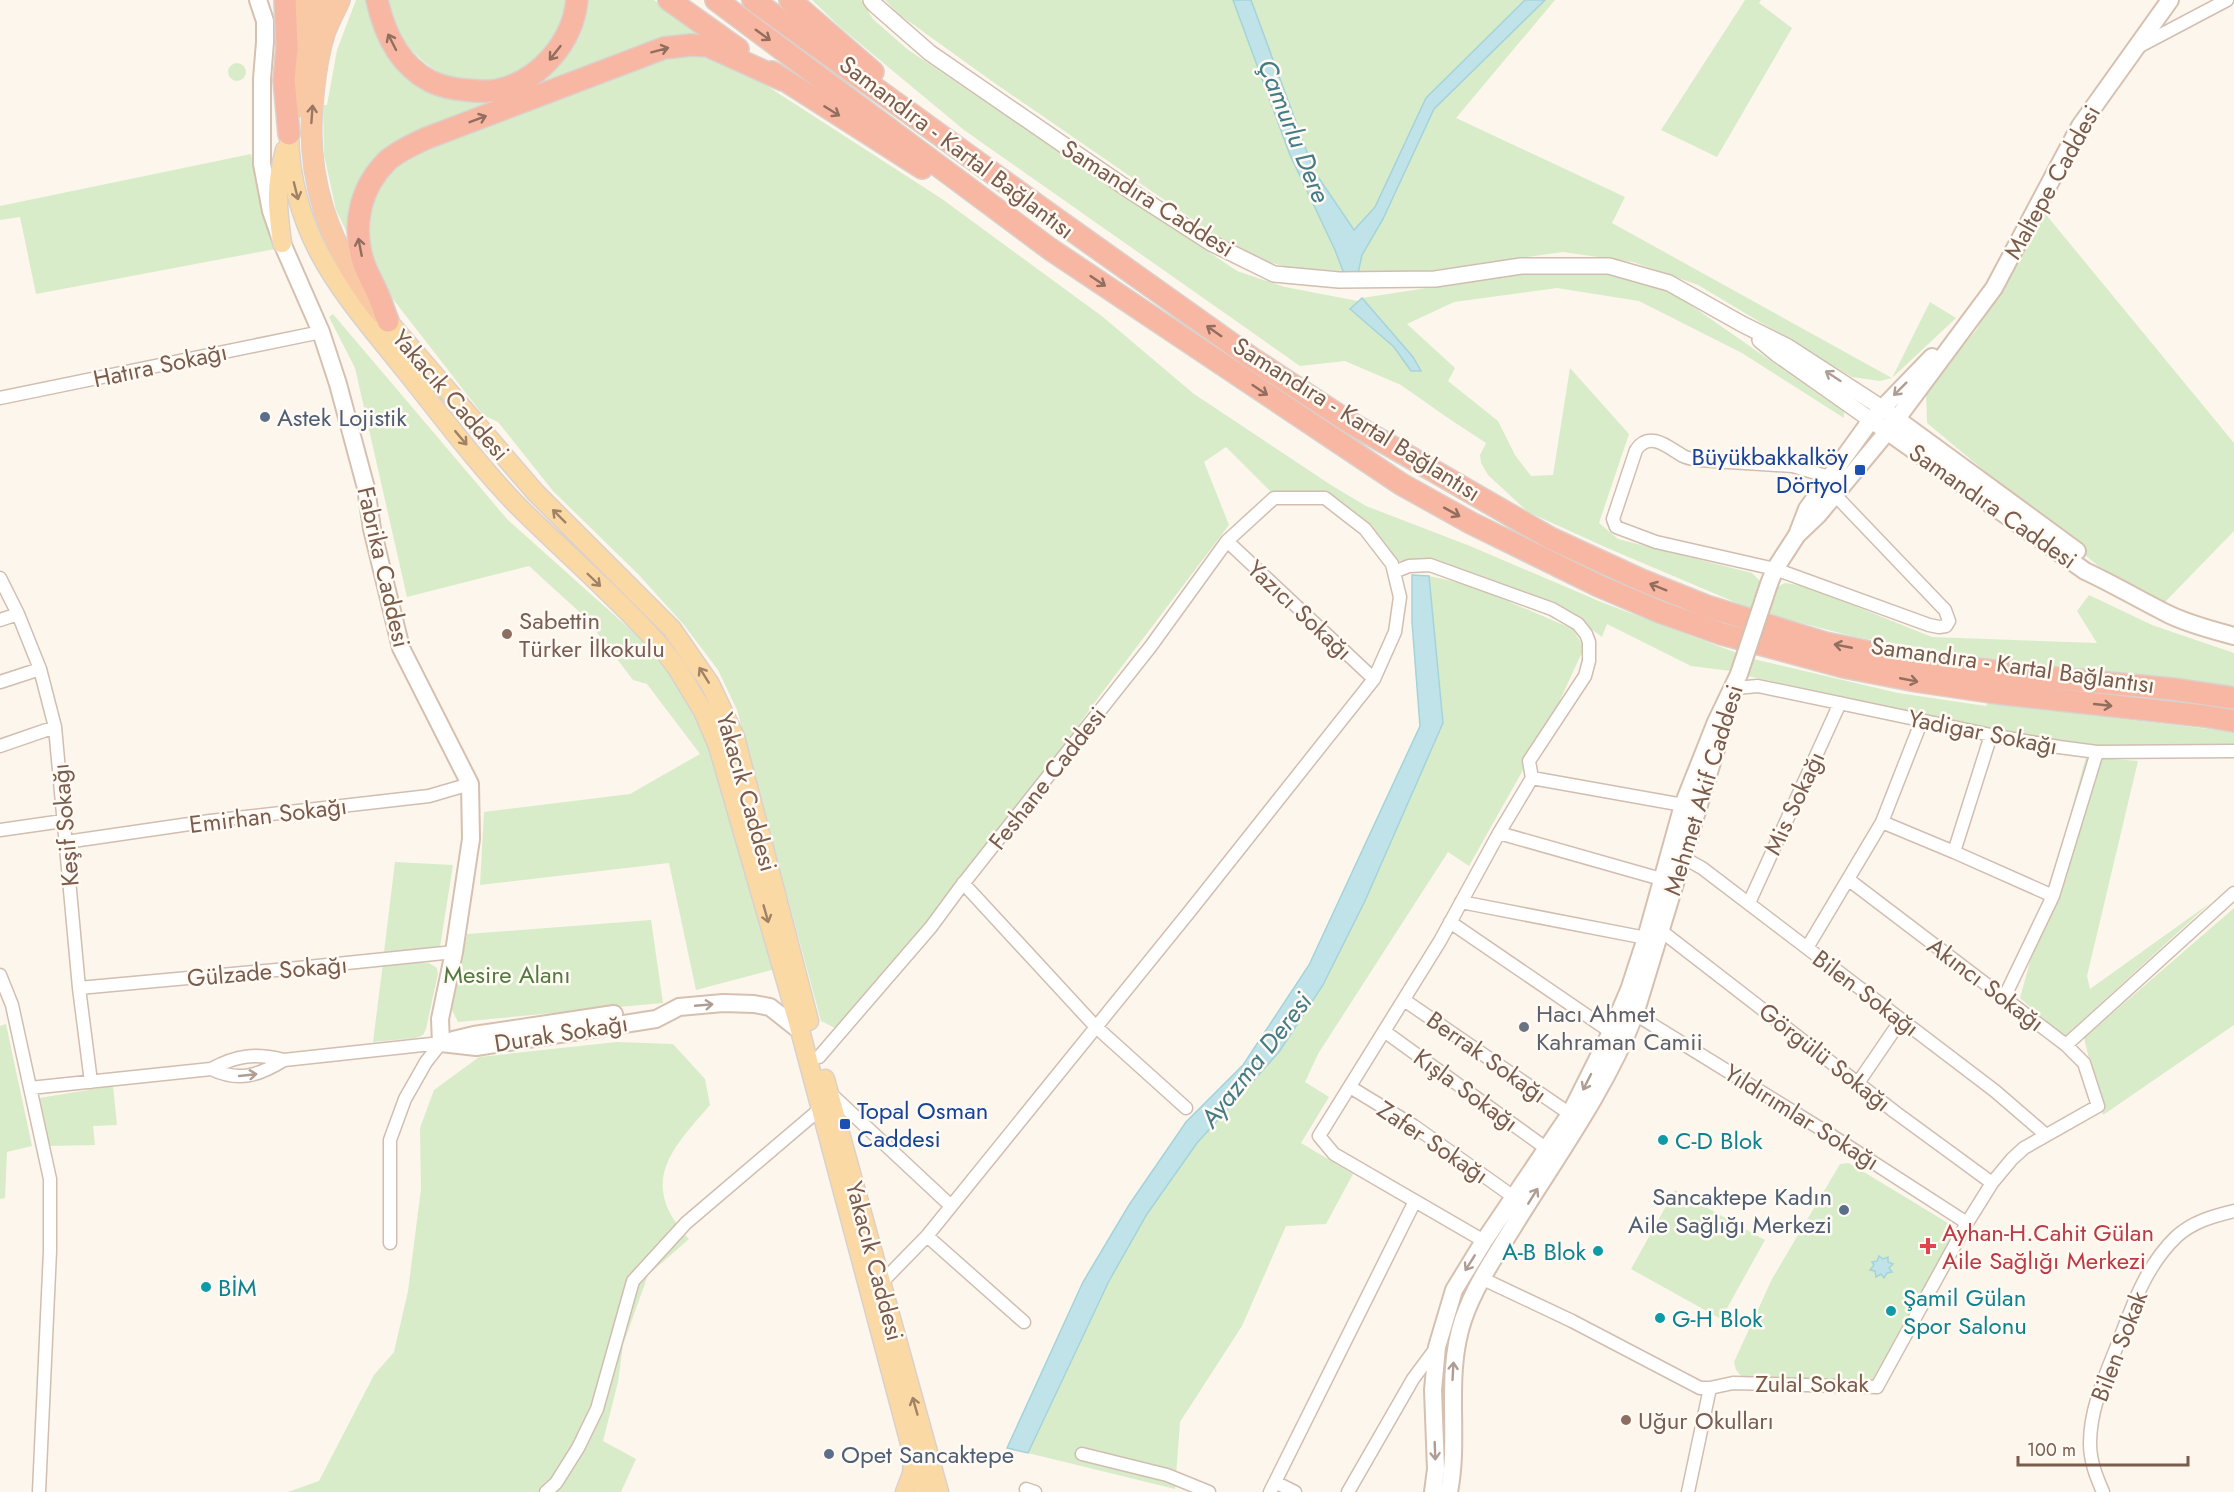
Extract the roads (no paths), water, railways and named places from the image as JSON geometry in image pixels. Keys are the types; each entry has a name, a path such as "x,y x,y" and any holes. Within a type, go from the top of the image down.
{"highway":[{"path":"285,0 287,47 284,80 289,134"},
{"path":"287,47 301,0"},
{"name":"Yakacık Caddesi","path":"289,134 294,87 306,34 319,0"},
{"name":"Yakacık Caddesi","path":"340,0 325,33 317,67 310,131 311,157 320,200 334,237 358,280 388,321"},
{"path":"377,0 381,18 398,53 428,80 445,88 496,91 538,71 553,56 568,35 574,19 577,0"},
{"path":"669,0 783,80 1050,249"},
{"name":"Samandıra - Kartal Bağlantısı","path":"716,0 1050,249 1401,484 1471,523 1599,586 1660,612 1722,634 1844,667 1997,693 2234,721"},
{"name":"Samandıra - Kartal Bağlantısı","path":"753,0 1254,359 1349,422 1550,538 1641,580 1706,606 1825,643 1914,661 2033,676 2172,689 2234,698"},
{"path":"790,0 862,63 1038,206"},
{"path":"805,0 862,63"},
{"path":"388,321 363,263 357,223 360,206 377,174 388,160 407,148 427,138 664,48 708,46 783,80"}],"main road":[{"name":"Fabrika Caddesi","path":"258,0 265,21 262,164 269,205 282,243 321,332 338,384 366,488 372,529 401,648 470,784 471,839 454,952 440,1019 441,1043"},
{"name":"Maltepe Caddesi","path":"1797,535 1818,515 1892,426 1972,319 2004,270 2080,126 2170,0"},
{"path":"282,243 276,200 279,172 289,134"},
{"name":"Yakacık Caddesi","path":"289,134 292,174 303,217 318,252 336,283 517,504 656,641 677,668 703,711 718,746 799,1029 925,1492"},
{"name":"Maltepe Caddesi","path":"1737,681 1772,577 1797,535 1807,509 1876,414 1972,319"},
{"name":"Yakacık Caddesi","path":"388,321 535,492 672,629 710,684 735,737 828,1092 930,1462"},
{"name":"Samandıra Caddesi","path":"1876,414 2095,565 2118,586 2168,615 2234,636"},
{"name":"Mehmet Akif Caddesi","path":"1432,1492 1436,1469 1433,1390 1437,1347 1454,1290 1515,1197 1554,1150 1606,1078 1625,1040 1635,1014 1653,934 1661,879 1683,805 1716,722 1737,681"},
{"name":"Mehmet Akif Caddesi","path":"1449,1492 1452,1466 1454,1355 1464,1320 1480,1278 1509,1234 1554,1150 1611,1032 1653,934 1682,857 1737,681"},
{"name":"Durak Sokağı","path":"441,1043 474,1035 634,1011 723,1003 770,1007 799,1029"},
{"path":"1484,1241 1509,1234"},
{"path":"905,1492 912,1474 912,1450"},
{"path":"930,1462 939,1492"},
{"path":"930,1462 946,1492"}],"street":[{"name":"Samandıra Caddesi","path":"871,0 930,53 1132,192 1211,243 1274,274 1339,280 1435,279 1521,266 1609,266 1669,283 1788,347 1876,414"},
{"path":"2137,48 2227,0"},
{"name":"Hatıra Sokağı","path":"0,398 321,332"},
{"path":"1830,477 1793,466 1698,460 1684,456 1651,439 1640,444 1636,450 1613,519 1616,527 1656,542 1929,625 1946,626 1949,621 1945,610 1835,495"},
{"name":"Feshane Caddesi","path":"819,1057 931,927 963,883 1151,646 1227,541 1274,498 1325,498 1365,529 1392,564 1394,572"},
{"name":"Yazıcı Sokağı","path":"1227,541 1374,679"},
{"path":"880,1283 927,1236 1374,679 1395,632 1400,597 1394,572 1409,566 1431,565 1552,609 1578,624 1589,642 1585,676 1529,761 1532,778 1404,1000 1319,1136 1334,1155 1484,1241"},
{"name":"Keşif Sokağı","path":"0,578 18,614 39,669 55,727 91,1082"},
{"path":"0,620 18,614"},
{"path":"0,682 39,669"},
{"name":"Yadigar Sokağı","path":"1737,681 1991,735 2097,752 2234,751"},
{"name":"Mis Sokağı","path":"1749,903 1840,703"},
{"path":"1807,948 1882,822 1922,720"},
{"path":"0,746 55,727"},
{"path":"1954,852 1991,735"},
{"path":"2004,998 2053,896 2097,752"},
{"path":"1532,778 1683,805"},
{"name":"Emirhan Sokağı","path":"66,842 210,820 429,796 470,784"},
{"path":"0,830 63,821"},
{"path":"1882,822 2053,896"},
{"path":"1499,832 1661,879"},
{"name":"Bilen Sokağı","path":"1682,857 1702,868 1749,903 1995,1091 2046,1135"},
{"name":"Akıncı Sokağı","path":"1849,880 2066,1045 2084,1063 2097,1106"},
{"path":"963,883 1095,1026 1186,1108"},
{"path":"2066,1045 2234,892"},
{"path":"1461,902 1653,934"},
{"path":"1450,922 1611,1032"},
{"name":"Görgülü Sokağı","path":"1653,934 1992,1183"},
{"name":"Gülzade Sokağı","path":"80,988 454,952"},
{"path":"0,975 12,1005 50,1179 50,1251 39,1492"},
{"name":"Berrak Sokağı","path":"1404,1000 1570,1114"},
{"name":"Yıldırımlar Sokağı","path":"1635,1014 1826,1132 1967,1223"},
{"path":"1858,1083 1901,1020"},
{"name":"Kışla Sokağı","path":"1384,1031 1554,1150"},
{"path":"390,1243 390,1140 405,1100 426,1062 441,1043"},
{"name":"Durak Sokağı","path":"30,1089 211,1069 226,1060 246,1056 265,1055 284,1060 441,1043"},
{"name":"Durak Sokağı","path":"211,1069 227,1076 254,1075 284,1060"},
{"name":"Zafer Sokağı","path":"1350,1087 1414,1126 1515,1197"},
{"path":"828,1092 951,1206"},
{"name":"Zulal Sokak","path":"1480,1278 1572,1321 1692,1384 1710,1388 1733,1383 1877,1387 1967,1223 1992,1183 2024,1148 2097,1106"},
{"path":"546,1492 556,1483 578,1448 597,1409 633,1281 686,1223 820,1109"},
{"path":"1295,1492 1273,1487 1415,1201"},
{"name":"Bilen Sokak","path":"2103,1492 2093,1470 2090,1443 2095,1412 2100,1387 2145,1279 2159,1255 2178,1235 2204,1219 2234,1211"},
{"path":"927,1236 1024,1322"},
{"path":"1348,1492 1413,1379 1437,1347"},
{"path":"1413,1379 1433,1390"},
{"path":"1688,1492 1710,1388"},
{"path":"1082,1454 1167,1475 1209,1492"}],"water":[{"name":"Çamurlu Dere","path":"1233,0 1251,0 1314,171 1354,230 1375,207 1426,98 1525,0 1545,0 1434,109 1383,219 1362,255 1357,278 1343,271 1290,155"},
{"path":"1362,298 1413,357 1421,371 1411,371 1394,347 1350,309"},
{"name":"Ayazma Deresi","path":"1412,575 1429,576 1443,723 1365,901 1323,985 1279,1052 1197,1143 1147,1214 1109,1281 1028,1453 1007,1448 1083,1282 1129,1205 1186,1122 1243,1065 1309,965 1420,726 1412,622"},
{"path":"1879,1256 1883,1259 1888,1257 1888,1262 1893,1264 1889,1268 1892,1272 1887,1273 1884,1278 1881,1274 1876,1277 1875,1271 1870,1270 1874,1265 1872,1262 1877,1261"}],"place":[{"name":"Astek Lojistik","path":"265,417"},
{"name":"Büyükbakkalköy Dörtyol","path":"1860,470"},
{"name":"Sabettin Türker İlkokulu","path":"507,634"},
{"name":"Hacı Ahmet Kahraman Camii","path":"1524,1027"},
{"name":"Topal Osman Caddesi","path":"845,1124"},
{"name":"C-D Blok","path":"1663,1140"},
{"name":"Sancaktepe Kadın Aile Sağlığı Merkezi","path":"1844,1210"},
{"name":"Ayhan-H.Cahit Gülan Aile Sağlığı Merkezi","path":"1928,1246"},
{"name":"A-B Blok","path":"1598,1251"},
{"name":"BİM","path":"206,1287"},
{"name":"Şamil Gülan Spor Salonu","path":"1891,1311"},
{"name":"G-H Blok","path":"1660,1318"},
{"name":"Uğur Okulları","path":"1626,1420"},
{"name":"Opet Sancaktepe","path":"829,1454"}],"park label":[{"name":"Mesire Alanı","path":"507,974"}]}
